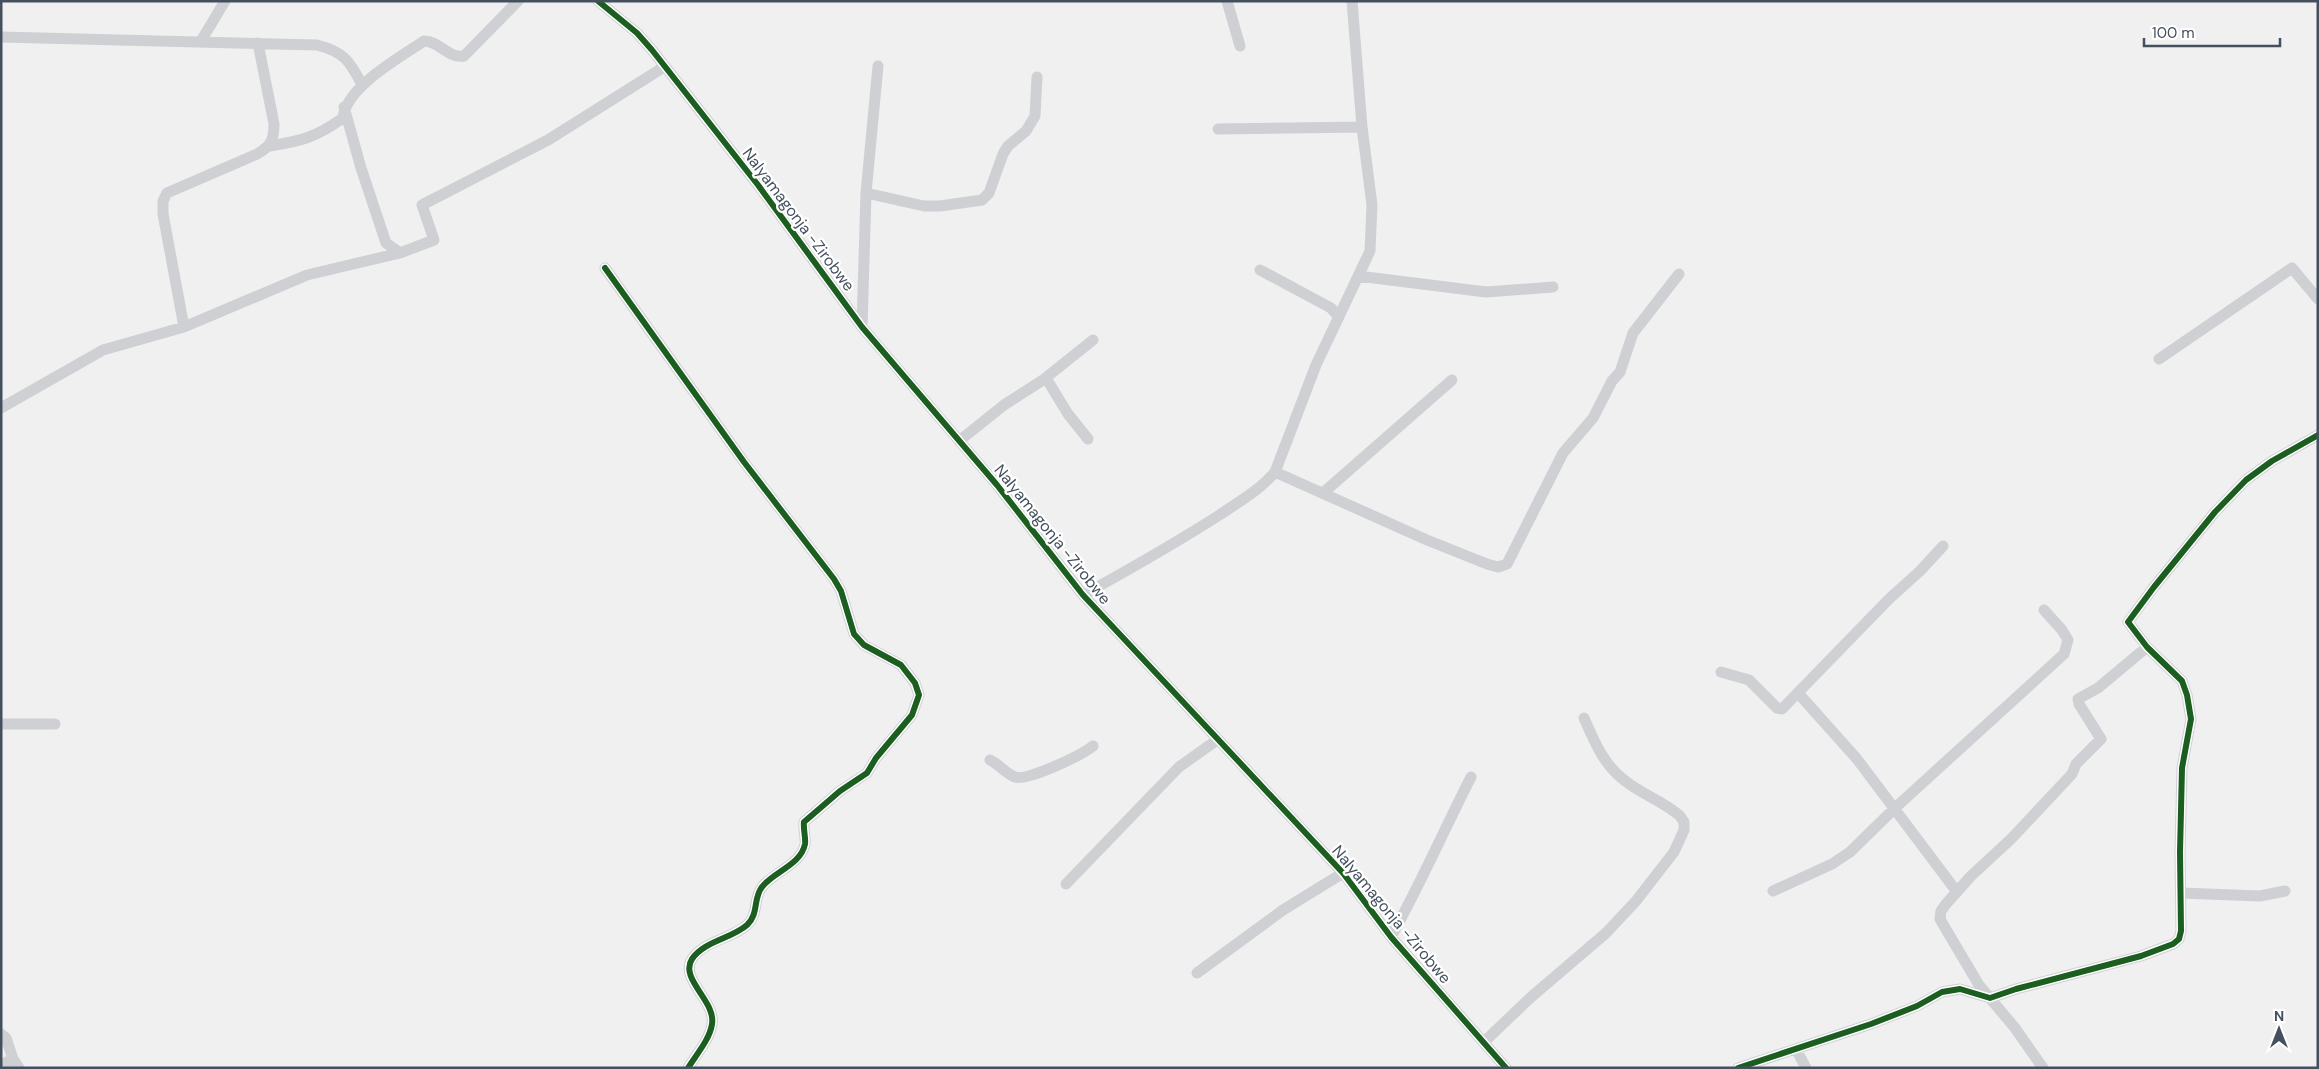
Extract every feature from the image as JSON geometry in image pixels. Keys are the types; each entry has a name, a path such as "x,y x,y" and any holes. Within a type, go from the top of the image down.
{"street":[{"path":"201,41 225,1"},
{"path":"184,327 163,214 163,201 167,193 257,154 270,146 302,141 316,136 343,118 344,107 362,85 424,41 434,43 456,57 464,56 518,1"},
{"name":"Nalyamagonja -Zirobwe","path":"598,1 637,33 758,185 862,327 997,485 1082,595 1343,873 1391,937 1506,1068"},
{"path":"1227,1 1240,46"},
{"path":"1082,595 1157,554 1202,526 1264,485 1275,472 1316,365 1370,251 1372,205 1362,127 1352,1"},
{"path":"1,37 317,44 334,49 347,60 362,85"},
{"path":"258,43 274,124 274,136 270,146"},
{"path":"862,327 866,193 878,66"},
{"path":"1,408 103,350 184,327 307,276 400,253 434,240 422,204 548,140 664,67"},
{"path":"866,193 924,206 940,206 982,200 989,193 1003,154 1008,146 1026,131 1035,116 1037,77"},
{"path":"344,107 361,168 386,243 400,253"},
{"path":"1218,129 1362,127"},
{"path":"605,268 744,462 834,579 841,591 854,634 864,645 901,665 915,683 919,695 912,715 876,758 867,774 840,791 804,822 805,844 802,851 788,866 761,887 754,917 746,926 699,951 691,961 690,971 694,983 713,1012 712,1026 688,1068"},
{"path":"2159,359 2292,268 2318,299"},
{"path":"1260,270 1331,308 1338,317"},
{"path":"1275,472 1427,540 1487,564 1498,567 1507,564 1563,453 1593,418 1612,381 1620,372 1633,333 1679,274"},
{"path":"1358,276 1486,292 1553,287"},
{"path":"959,441 1004,405 1046,378 1094,340"},
{"path":"1046,378 1068,414 1088,439"},
{"path":"1323,493 1452,380"},
{"path":"1738,1068 1871,1024 1917,1006 1942,992 1960,989 1990,998 2016,989 2141,956 2173,944 2179,939 2181,932 2182,768 2190,719 2187,694 2182,681 2147,647 2128,622 2215,512 2246,480 2272,461 2318,434"},
{"path":"1721,672 1749,680 1779,709 1782,709 1943,546"},
{"path":"1774,891 1832,864 1850,852 1895,808 2064,654 2068,640 2062,630 2044,610"},
{"path":"2043,1068 2015,1028 1979,985 1940,919 1941,911 1957,892 2018,832 2072,774 2076,764 2101,739 2079,704 2078,699 2098,688 2147,647"},
{"path":"1798,693 1857,758 1957,892"},
{"path":"1484,1042 1624,916 1674,852 1684,830 1684,822 1680,816 1624,781 1608,765 1595,743 1584,718"},
{"path":"1,724 55,724"},
{"path":"1066,884 1180,768 1218,740"},
{"path":"990,760 998,764 1013,777 1025,777 1039,774 1094,746"},
{"path":"1391,937 1411,901 1471,777"},
{"path":"1197,973 1283,910 1343,873"},
{"path":"2181,893 2260,896 2286,891"},
{"path":"1,1034 6,1038 16,1063 1,1065"},
{"path":"1796,1049 1806,1068"}],"cycle path":[{"path":"598,1 637,33 652,50 758,185 862,327 997,485 1083,595 1343,873 1391,937 1506,1068"},
{"path":"605,268 744,462 834,579 841,591 854,634 864,645 901,665 915,683 919,695 912,715 876,758 867,773 840,791 804,822 805,844 802,851 793,863 773,877 759,891 751,921 741,930 703,948 692,959 689,967 690,974 709,1007 712,1015 712,1024 706,1041 688,1068"},
{"path":"1738,1068 1871,1024 1917,1006 1942,992 1960,989 1990,998 2016,989 2141,956 2173,944 2179,939 2181,931 2182,768 2191,719 2187,695 2182,681 2147,647 2128,622 2215,512 2246,480 2272,461 2318,435"}]}
